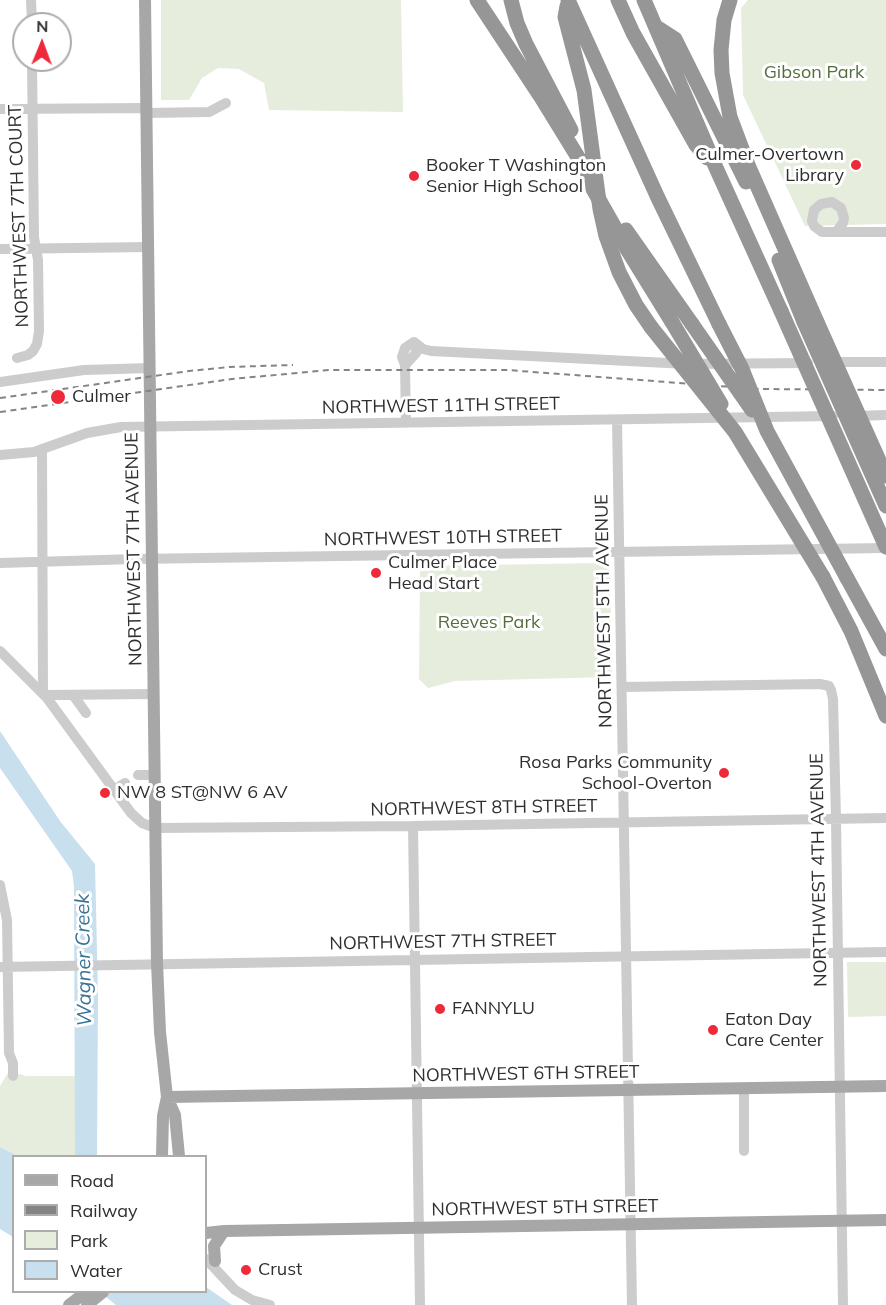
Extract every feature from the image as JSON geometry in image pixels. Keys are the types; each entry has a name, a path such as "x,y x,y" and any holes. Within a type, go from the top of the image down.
{"highway":[{"path":"477,0 542,97 588,175 767,431 886,649"},
{"path":"511,0 522,34 562,110 582,156 593,189 627,249 717,394 735,432 823,577 851,631 886,716"},
{"path":"568,0 658,198 742,369 767,431"},
{"path":"568,0 566,17 585,90 600,209 606,236 619,272 636,305 651,327 735,432"},
{"path":"618,0 633,33 696,145 717,170"},
{"path":"644,0 717,170 886,547"},
{"path":"730,0 722,37 721,56 730,117 886,506"},
{"path":"656,25 675,39 688,64 886,476"}],"main road":[{"name":"NORTHWEST 7TH AVENUE","path":"145,0 157,963 160,1032 167,1097 162,1155"},
{"name":"NORTHWEST 6TH STREET","path":"167,1097 886,1086"},
{"name":"NORTHWEST 7TH AVENUE","path":"167,1097 175,1115 178,1155"},
{"path":"164,1124 170,1155"},
{"name":"NORTHWEST 5TH STREET","path":"207,1233 886,1220"},
{"path":"207,1228 224,1231 213,1246 209,1261"},
{"path":"70,1305 85,1293"},
{"path":"87,1305 102,1293"}],"street":[{"name":"NORTHWEST 7TH COURT","path":"17,358 33,351 39,338 38,260 34,237 32,72"},
{"path":"0,109 209,112 226,103"},
{"path":"836,232 886,232"},
{"path":"0,249 149,247"},
{"path":"406,423 405,365 416,353 416,344 431,351 677,363 886,362"},
{"path":"0,382 84,370 150,368"},
{"name":"NORTHWEST 11TH STREET","path":"0,455 42,449 96,430 151,426 886,416"},
{"name":"NORTHWEST 5TH AVENUE","path":"617,420 632,1305"},
{"path":"42,449 44,694"},
{"name":"NORTHWEST 10TH STREET","path":"0,563 886,547"},
{"path":"0,651 44,694 137,818 155,828"},
{"name":"NORTHWEST 4TH AVENUE","path":"622,687 820,684 829,686 833,699 836,819 838,1087 843,1305"},
{"path":"44,694 154,694"},
{"path":"73,695 86,713"},
{"path":"138,775 155,775"},
{"path":"114,790 125,783"},
{"name":"NORTHWEST 8TH STREET","path":"155,828 886,818"},
{"path":"413,826 420,1305"},
{"path":"0,885 7,911 4,967 5,1051 13,1063 13,1076"},
{"name":"NORTHWEST 7TH STREET","path":"4,967 886,952"},
{"path":"744,1089 744,1151"},
{"path":"209,1261 240,1286 244,1294 252,1300 270,1305"}],"green space":[{"path":"161,0 401,0 403,112 269,110 264,83 239,69 218,68 202,78 189,100 161,100"},
{"name":"Gibson Park","path":"748,0 886,0 886,224 805,226 743,95 741,8"},
{"name":"Reeves Park","path":"603,563 610,570 612,677 455,681 428,688 419,679 420,566"},
{"path":"847,962 886,962 886,1016 848,1017"},
{"path":"9,1071 26,1076 76,1076 75,1155 16,1155 0,1147 0,1086"}],"water":[{"name":"Wagner Creek","path":"0,731 60,821 95,864 98,996 97,1155 75,1155 74,886 72,871 0,768"},
{"path":"0,1147 16,1155 12,1155 12,1236 0,1229"},
{"path":"207,1288 232,1305 116,1305 101,1293 207,1293"}],"railway":[{"path":"0,398 189,371 293,365"},
{"path":"0,412 232,379 329,370 507,370 759,389 886,390"}],"place":[{"name":"Culmer-Overtown Library","path":"856,165"},
{"name":"Booker T Washington Senior High School","path":"414,176"},
{"name":"Culmer","path":"58,397"},
{"name":"Culmer Place Head Start","path":"376,573"},
{"name":"Rosa Parks Community School-Overton","path":"724,773"},
{"name":"NW 8 ST@NW 6 AV","path":"105,793"},
{"name":"FANNYLU","path":"440,1009"},
{"name":"Eaton Day Care Center","path":"713,1030"},
{"name":"Crust","path":"246,1270"}]}
